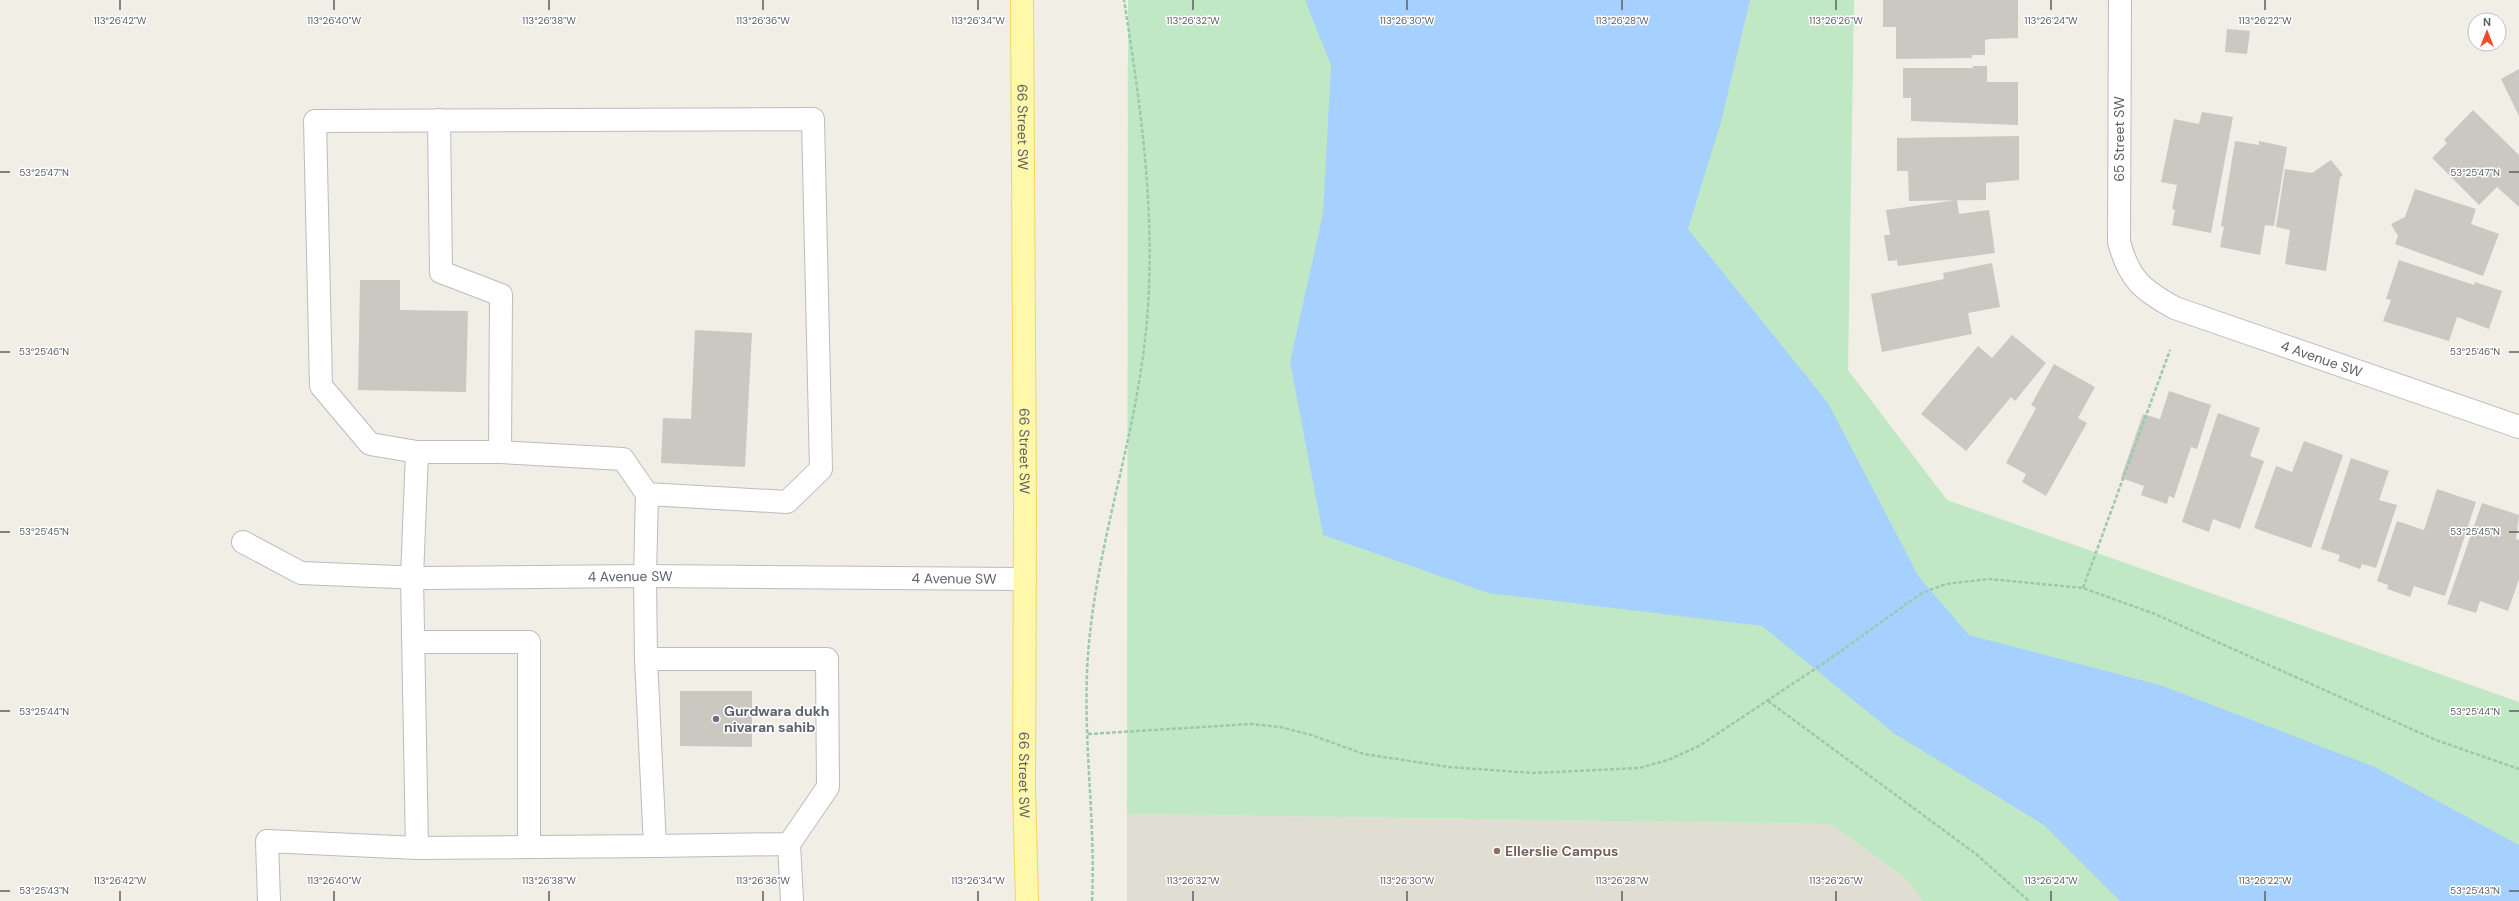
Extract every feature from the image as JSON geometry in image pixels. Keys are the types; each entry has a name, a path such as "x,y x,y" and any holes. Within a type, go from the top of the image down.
{"main road":[{"name":"66 Street SW","path":"1022,0 1025,578 1024,789 1027,901"}],"street":[{"name":"65 Street SW","path":"2120,0 2118,226 2124,260 2132,275"},
{"path":"647,494 787,502 821,469 813,119 315,121 320,386 370,444 417,452 500,452 623,459 647,494 645,576 646,659 655,846"},
{"path":"439,120 441,272 500,295 500,452"},
{"name":"4 Avenue SW","path":"2132,275 2155,297 2175,308 2519,427"},
{"path":"417,452 412,577 417,848"},
{"name":"4 Avenue SW","path":"243,542 301,573 412,577 645,576 1025,578"},
{"path":"414,642 530,642 530,847"},
{"path":"646,659 827,659 828,787 789,844 792,901"},
{"path":"269,901 267,841 417,848 789,844"}],"path":[{"path":"1092,901 1094,868 1086,701 1088,654 1094,598 1134,414 1149,312 1151,248 1148,182 1142,119 1124,0"},
{"path":"2083,588 2170,350"},
{"path":"1088,734 1251,724 1280,727 1311,735 1364,754 1449,767 1533,772 1639,768 1668,760 1699,746 1824,663 1922,593 1946,584 1965,580 1989,578 2083,588 2155,614 2436,740 2519,769"},
{"path":"1768,701 1976,854 2029,901"}],"shaded area":[{"name":"Ellerslie Campus","path":"1127,814 1831,824 1906,879 1923,901 1127,901"}],"green space":[{"path":"1128,0 1854,0 1848,370 1947,500 2519,702 2519,901 1923,901 1906,879 1831,824 1127,814"}],"water":[{"path":"1305,0 1750,0 1721,122 1688,229 1828,403 1919,577 1969,635 2160,685 2375,767 2519,845 2519,901 2120,901 2044,825 1895,734 1762,626 1488,593 1323,535 1290,362 1323,213 1331,65"}],"building":[{"path":"1883,0 2018,0 2018,38 1988,39 1985,41 1985,55 1972,55 1972,58 1896,59 1896,27 1883,27"},
{"path":"2227,29 2250,31 2247,54 2225,52"},
{"path":"1973,66 1987,66 1987,82 2018,82 2018,125 1911,121 1911,98 1903,98 1903,68 1973,68"},
{"path":"2519,69 2519,116 2501,79"},
{"path":"2473,110 2519,155 2519,207 2497,187 2479,205 2432,158 2447,143 2444,140"},
{"path":"2202,112 2233,117 2211,233 2172,225 2175,210 2172,209 2177,185 2161,182 2174,119 2199,124"},
{"path":"2019,136 2019,180 1986,183 1986,200 1909,201 1908,171 1897,171 1897,138"},
{"path":"2235,141 2259,145 2259,141 2287,147 2274,226 2265,225 2260,255 2220,247 2224,227 2221,226"},
{"path":"2331,160 2343,175 2340,177 2326,271 2285,264 2290,230 2276,227 2285,169 2312,173"},
{"path":"2415,189 2476,209 2471,224 2499,234 2483,276 2395,244 2398,236 2391,224 2405,217"},
{"path":"1957,200 1959,214 1989,210 1995,253 1898,266 1897,260 1888,261 1884,235 1890,235 1886,210"},
{"path":"2399,260 2474,285 2475,282 2502,291 2489,329 2457,317 2449,341 2383,321 2391,300 2386,299"},
{"path":"1992,263 2000,307 1968,313 1972,334 1882,352 1871,294 1944,279 1943,273"},
{"path":"360,280 400,280 400,310 468,311 466,392 358,390"},
{"path":"695,330 752,333 745,467 661,463 663,418 691,419"},
{"path":"2012,335 2046,363 2015,401 2011,397 1966,451 1921,414 1978,346 1992,358"},
{"path":"2054,364 2095,387 2078,418 2087,423 2046,496 2022,482 2026,474 2006,463 2036,408 2031,405"},
{"path":"2169,391 2211,405 2197,449 2191,447 2174,498 2169,496 2167,504 2141,495 2144,486 2121,478 2143,414 2160,419"},
{"path":"2218,413 2260,428 2250,456 2264,461 2240,529 2213,519 2209,532 2182,522"},
{"path":"2304,441 2343,455 2311,548 2254,528 2276,466 2292,472"},
{"path":"2351,458 2389,471 2379,500 2397,505 2376,568 2362,564 2360,569 2338,561 2340,555 2321,549"},
{"path":"2437,489 2476,502 2445,596 2414,586 2410,597 2387,589 2388,585 2377,581 2397,521 2424,530"},
{"path":"2482,503 2519,515 2516,539 2519,540 2519,579 2508,611 2480,601 2476,613 2447,604"},
{"name":"Gurdwara dukh nivaran sahib","path":"680,691 752,691 752,747 680,746"}],"place":[{"name":"Gurdwara dukh nivaran sahib","path":"716,719"},
{"name":"Ellerslie Campus","path":"1497,851"}]}
